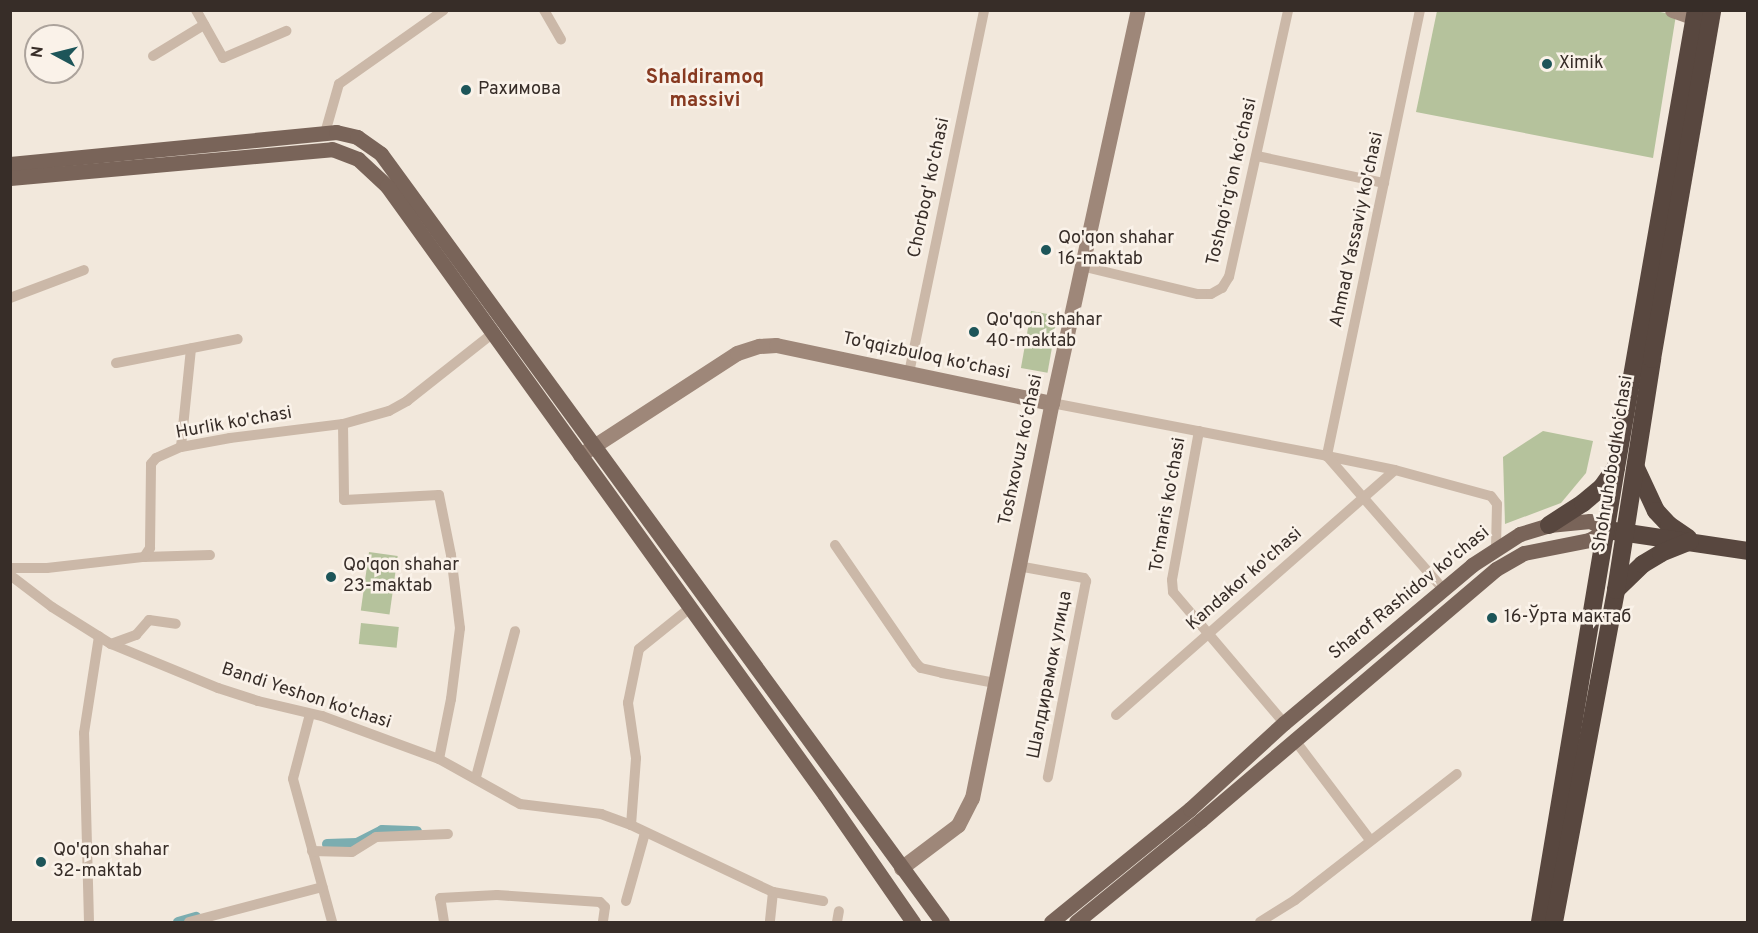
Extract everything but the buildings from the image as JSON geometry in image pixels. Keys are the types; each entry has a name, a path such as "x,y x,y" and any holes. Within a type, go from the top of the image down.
{"highway":[{"name":"Shohruhobod koʻchasi","path":"1554,922 1616,590 1703,15"},
{"name":"Shohruhobod koʻchasi","path":"1540,922 1616,468 1703,15"},
{"path":"1635,464 1656,511 1669,525 1692,541"},
{"path":"1549,525 1583,503 1602,487 1616,468"},
{"path":"1607,530 1748,551"},
{"path":"1616,590 1643,564 1660,553 1692,541"}],"main road":[{"path":"10,164 325,133 357,138 381,154 942,922"},
{"path":"10,178 332,149 358,159 387,186 825,795 913,922"},
{"name":"Sharof Rashidov ko'chasi","path":"1051,922 1190,809 1284,723 1351,666 1496,548 1520,534 1549,525 1590,521 1607,530"},
{"name":"Sharof Rashidov ko'chasi","path":"1076,922 1496,569 1524,553 1589,540 1607,530"},
{"path":"1351,666 1364,681"}],"street":[{"path":"196,10 223,58 286,31"},
{"path":"325,133 339,84 444,10"},
{"path":"544,10 561,39"},
{"name":"Chorbog' ko'chasi","path":"909,373 984,10"},
{"name":"Toshxovuz koʻchasi","path":"901,868 958,825 972,798 1052,403 1138,10"},
{"name":"Toshqoʻrgʻon koʻchasi","path":"1081,266 1198,294 1210,294 1222,288 1228,277 1257,156 1288,10"},
{"name":"Ahmad Yassaviy ko'chasi","path":"1328,456 1420,10"},
{"path":"1672,10 1703,15"},
{"path":"153,56 204,25"},
{"path":"1257,156 1384,183"},
{"path":"10,298 84,270"},
{"name":"Hurlik ko'chasi","path":"144,556 150,548 152,461 181,447 230,438 343,424 389,411 406,401 492,333"},
{"path":"116,363 238,339"},
{"name":"To'qqizbuloq ko'chasi","path":"580,455 737,353 759,346 776,345 1052,403 1395,470 1491,496 1497,504 1496,548"},
{"path":"181,447 191,349"},
{"path":"343,424 344,500 439,495 451,555 460,628 451,699 439,759"},
{"name":"To'maris ko'chasi","path":"1199,431 1171,586 1173,592 1284,723"},
{"path":"1328,456 1443,589"},
{"name":"Kandakor ko'chasi","path":"1116,715 1395,470"},
{"path":"835,545 921,668 995,683"},
{"path":"10,568 47,568 144,556 210,555"},
{"name":"Шалдирамок улица","path":"1018,566 1086,579 1048,777"},
{"name":"Bandi Yeshon ko'chasi","path":"10,575 52,608 111,644 218,688 258,702 322,716 439,759 476,777 520,804 601,814 631,825 773,892 823,901"},
{"path":"631,825 636,758 628,703 639,649 690,608"},
{"path":"111,644 135,634 149,620 176,624"},
{"path":"476,777 515,631"},
{"path":"89,922 84,733 99,636"},
{"path":"310,714 293,779 332,922"},
{"path":"1294,739 1370,840"},
{"path":"1260,922 1295,900 1457,774"},
{"path":"626,901 645,832"},
{"path":"312,851 352,852 376,837 448,834"},
{"path":"189,922 322,887"},
{"path":"770,922 773,892"},
{"path":"444,922 440,898 497,895 600,902 605,907 603,922"}],"green space":[{"name":"Ximik","path":"1650,10 1676,15 1653,158 1416,112 1437,11"},
{"path":"1031,311 1058,316 1048,373 1021,368"},
{"path":"1543,431 1593,441 1586,473 1561,503 1505,524 1503,457"},
{"path":"369,552 398,556 390,614 361,610"},
{"path":"361,623 399,627 397,648 359,644"}],"waterway":[{"path":"327,844 357,843 382,830 417,831"},
{"path":"178,922 196,917"}],"place":[{"name":"Ximik","path":"1547,64"},
{"name":"Рахимова","path":"466,90"},
{"name":"Qo'qon shahar 16-maktab","path":"1046,250"},
{"name":"Qo'qon shahar 40-maktab","path":"974,332"},
{"name":"Qo'qon shahar 23-maktab","path":"331,577"},
{"name":"16-Ўрта мактаб","path":"1492,618"},
{"name":"Qo'qon shahar 32-maktab","path":"41,862"}],"district":[{"name":"Shaldiramoq massivi","path":"705,90"}]}
